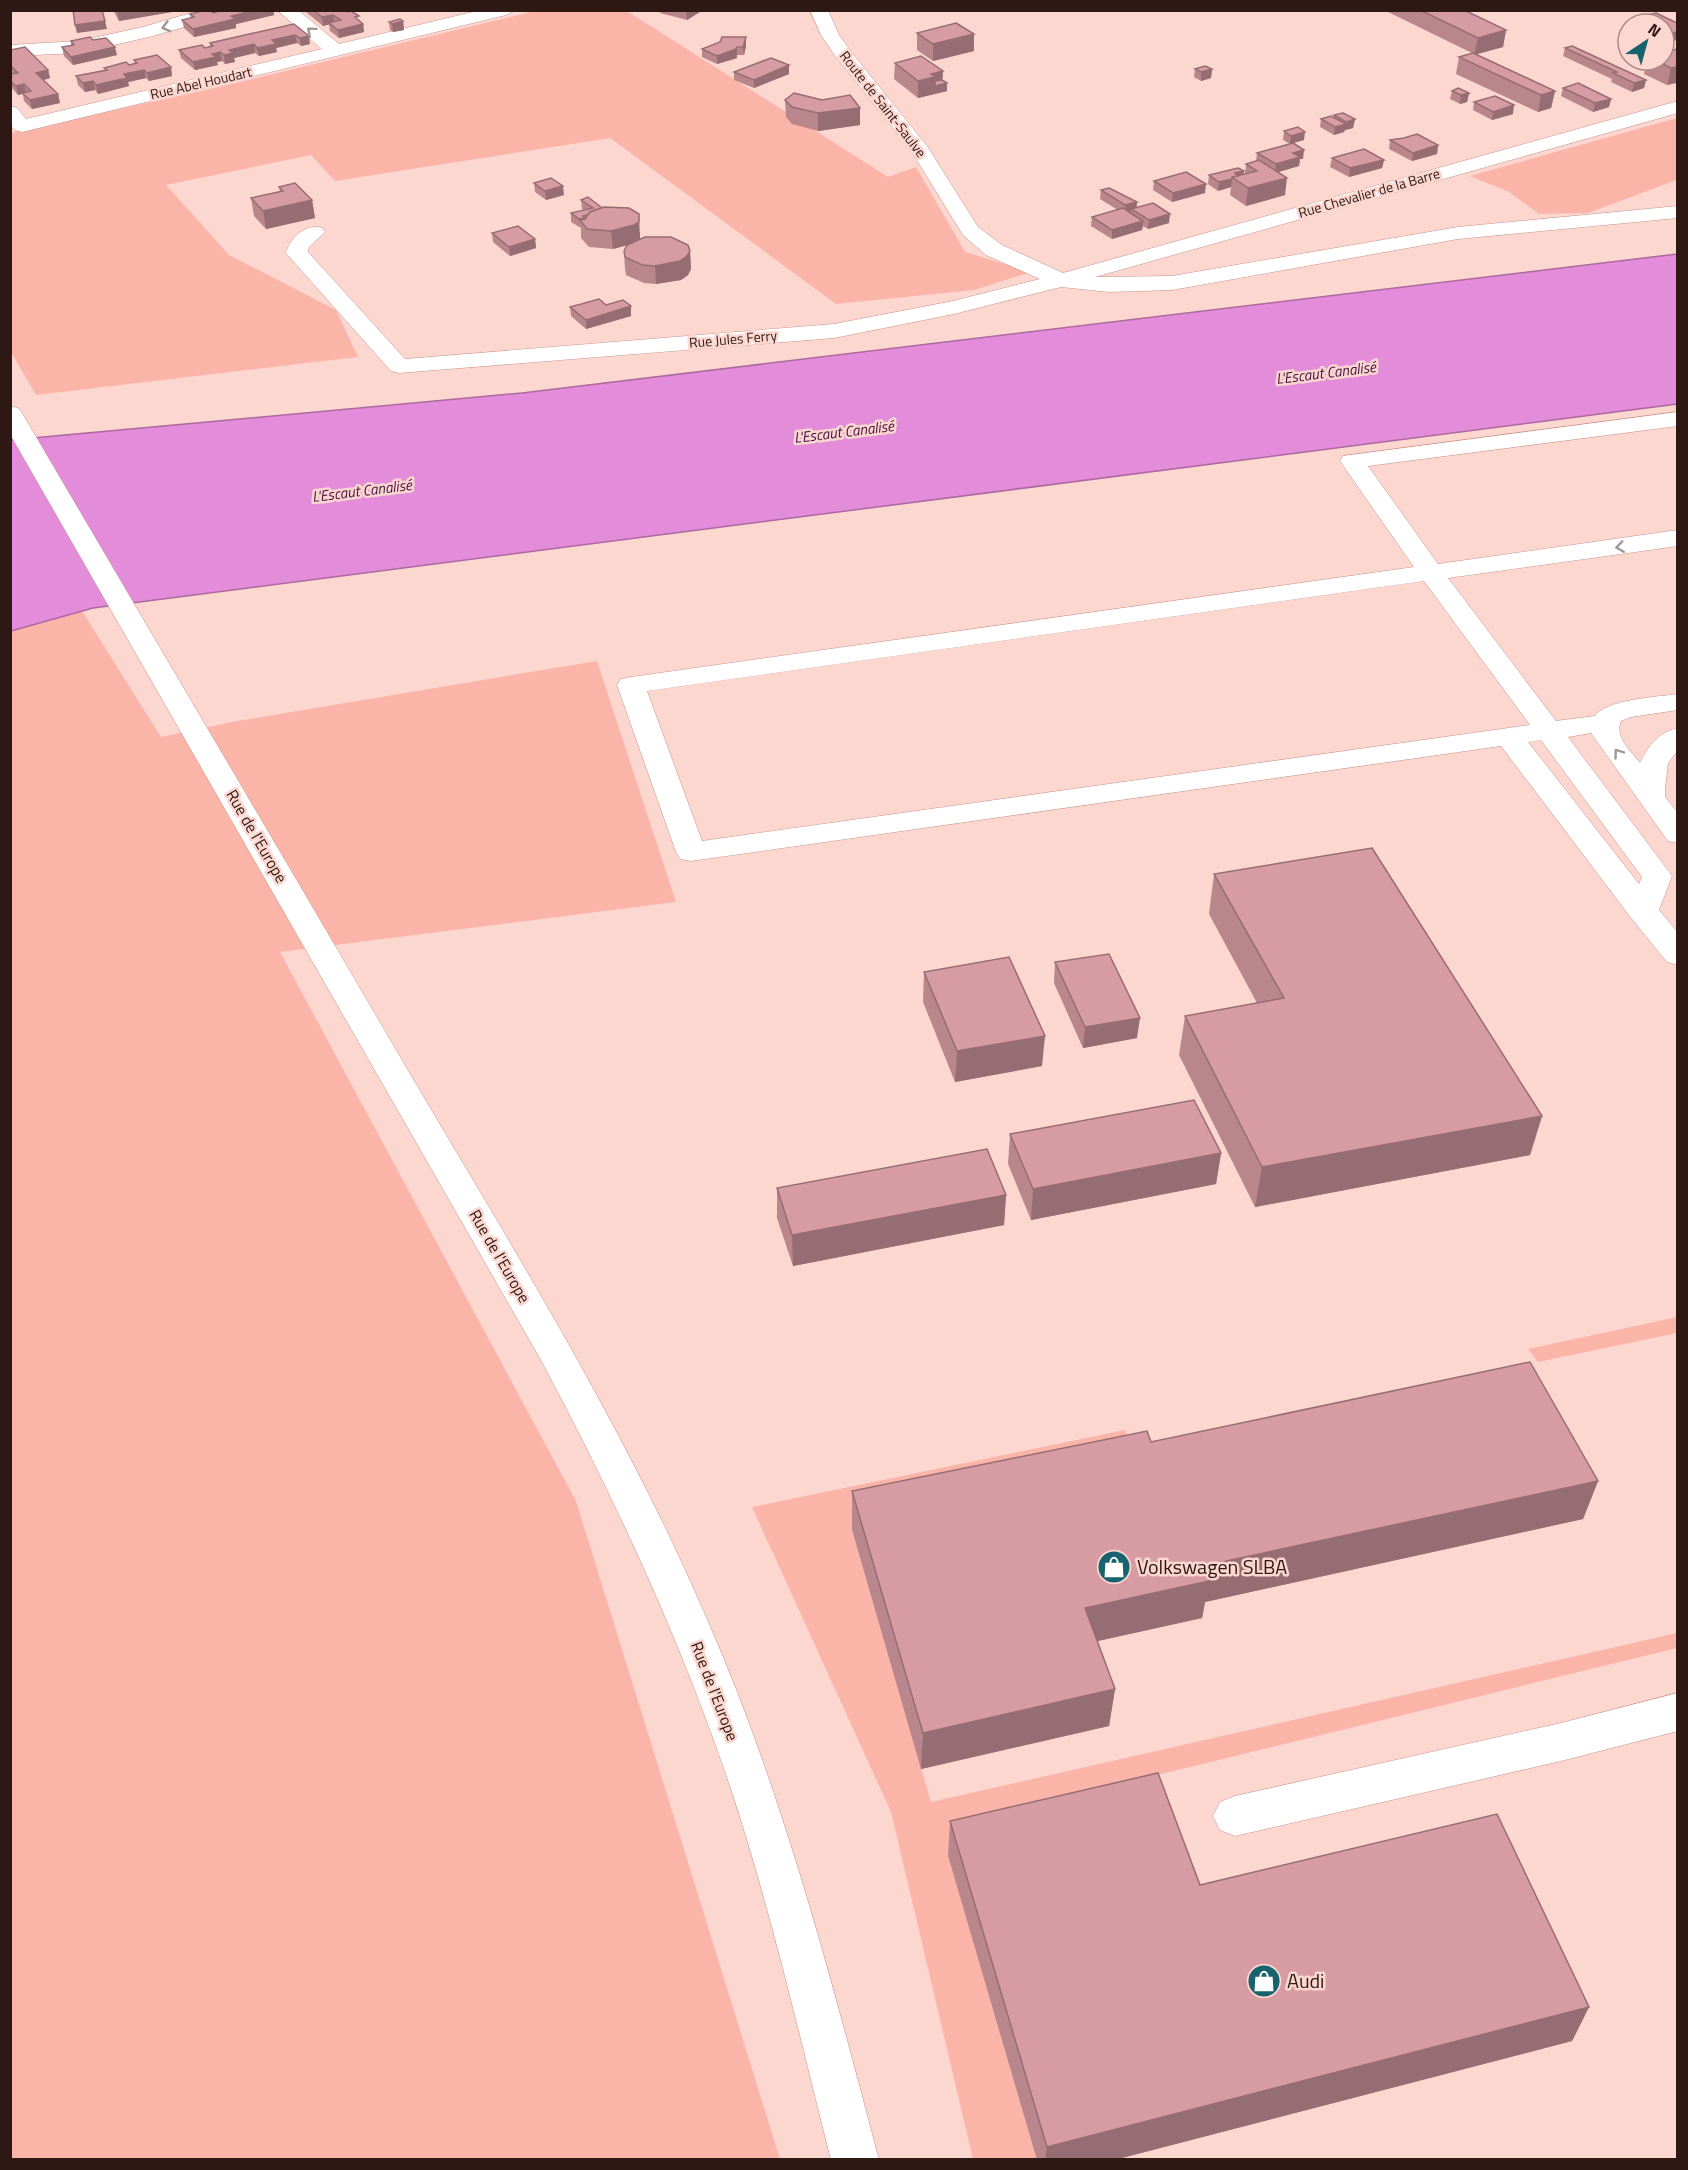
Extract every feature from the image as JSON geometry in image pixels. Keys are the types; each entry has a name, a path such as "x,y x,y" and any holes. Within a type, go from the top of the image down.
{"street":[{"path":"10,51 79,47 147,32 222,10"},
{"path":"286,10 336,51"},
{"name":"Rue Abel Houdart","path":"16,119 336,51 506,10"},
{"name":"Route de Saint-Saulve","path":"819,10 844,57 920,150 970,231 994,250 1061,280"},
{"name":"Rue Chevalier de la Barre","path":"1061,280 1677,107"},
{"path":"1061,280 1109,285 1172,283 1449,235 1677,212"},
{"name":"Rue Jules Ferry","path":"315,232 299,245 297,253 399,366 834,331 954,307 1061,280"},
{"name":"Rue de l'Europe","path":"10,413 554,1350 651,1538 702,1655 750,1783 797,1936 855,2160"},
{"path":"1643,912 1657,876 1431,573 1352,461 1677,419"},
{"path":"1604,723 691,852 631,685 1677,538"},
{"path":"1677,702 1625,710 1609,716 1604,723 1605,736 1677,834"},
{"path":"1651,799 1649,778 1652,764 1664,745 1677,736"},
{"path":"1509,737 1677,956"},
{"path":"1235,1816 1561,1742 1677,1712"}],"shaded area":[{"path":"535,11 627,11 888,177 916,167 965,252 1031,272 974,290 836,304 610,138 335,181 311,155 166,185 229,255 336,310 358,357 36,395 11,352 10,133 210,89"},
{"path":"1677,118 1677,180 1588,213 1539,214 1509,192 1470,176"},
{"path":"82,611 161,737 232,722 597,661 676,902 280,952 576,1501 780,2159 11,2160 11,631"},
{"path":"1677,1317 1677,1333 1538,1362 1528,1349"},
{"path":"1125,1430 1141,1469 852,1530 931,1802 1677,1633 1677,1648 1153,1776 948,1856 1037,2159 973,2159 891,1812 752,1507"}],"water":[{"name":"L'Escaut Canalisé","path":"1677,254 1677,404 93,608 11,631 11,440 522,393"}],"building":[{"path":"73,10 102,10 105,21 75,25"},
{"path":"206,10 213,13 224,10 256,10 231,16 235,19 193,29 182,20 194,17 190,14"},
{"path":"313,10 351,11 359,16 355,17 363,24 338,30 329,23 341,20 333,15 322,17"},
{"path":"1420,10 1464,10 1506,30 1478,38"},
{"path":"400,19 403,21 392,24 389,22"},
{"path":"956,23 974,34 933,44 917,33"},
{"path":"294,24 309,36 300,38 295,35 272,40 276,44 257,48 254,44 229,50 233,53 224,55 220,52 212,54 216,57 193,62 179,50 202,45 205,48 213,46 210,43"},
{"path":"90,37 93,40 106,38 115,47 71,57 62,47 74,45 71,41"},
{"path":"722,37 746,37 743,47 737,47 717,56 702,49 720,42"},
{"path":"1572,46 1616,66 1616,72 1565,48"},
{"path":"25,47 48,70 36,73 58,94 30,100 22,93 31,91 24,84 16,86 10,81 10,74 18,73 10,65 10,50"},
{"path":"1473,53 1555,91 1541,95 1459,57"},
{"path":"157,55 171,67 147,73 144,70 124,74 127,78 96,85 93,81 83,83 76,76 107,70 104,68 126,62 129,65 137,63 134,60"},
{"path":"921,56 943,71 931,74 935,77 918,81 895,63"},
{"path":"771,58 789,65 754,80 734,72"},
{"path":"1205,66 1212,69 1201,72 1195,69"},
{"path":"1629,72 1646,80 1634,83 1613,73"},
{"path":"942,80 947,83 935,86 935,81"},
{"path":"1578,83 1611,99 1595,103 1563,88"},
{"path":"1458,88 1469,93 1461,95 1452,91"},
{"path":"794,93 822,100 850,95 860,108 818,113 792,107 785,100"},
{"path":"1495,96 1514,105 1493,112 1474,102"},
{"path":"1343,113 1355,119 1346,122 1334,115"},
{"path":"1331,116 1346,124 1335,127 1321,119"},
{"path":"1298,127 1305,132 1291,136 1284,131"},
{"path":"1417,134 1438,145 1413,153 1390,140 1404,138"},
{"path":"1293,143 1304,150 1293,153 1300,157 1276,164 1257,153"},
{"path":"1364,149 1384,160 1350,168 1332,158"},
{"path":"1259,160 1287,178 1248,188 1232,177 1257,171 1246,164"},
{"path":"1238,168 1244,171 1235,173 1238,176 1232,179 1219,182 1209,175"},
{"path":"1186,172 1206,184 1173,193 1154,181"},
{"path":"551,178 563,186 545,191 534,183"},
{"path":"295,183 312,200 263,211 251,198 283,191 279,187"},
{"path":"1109,188 1137,202 1125,205 1101,190"},
{"path":"588,197 602,208 579,219 571,213 593,208 581,200"},
{"path":"1153,203 1170,214 1149,220 1131,209"},
{"path":"604,207 629,208 639,214 639,222 611,231 587,229 580,220 585,219 590,212"},
{"path":"1123,208 1143,221 1112,230 1092,217"},
{"path":"518,226 535,239 509,247 492,233"},
{"path":"645,237 671,237 688,245 690,251 680,261 655,266 642,265 625,257 624,251 627,245"},
{"path":"599,299 606,305 623,300 631,306 586,320 570,307"},
{"path":"1372,848 1542,1116 1262,1167 1185,1016 1284,998 1214,874"},
{"path":"1109,954 1140,1018 1085,1027 1055,962"},
{"path":"1009,957 1045,1036 957,1051 924,972"},
{"path":"1194,1100 1221,1153 1033,1189 1010,1134"},
{"path":"987,1149 1006,1195 792,1235 777,1188"},
{"name":"Volkswagen SLBA","path":"1530,1362 1598,1481 1203,1566 1209,1581 1085,1608 1115,1689 923,1733 852,1491 1147,1431 1151,1442"},
{"name":"Audi","path":"1158,1773 1200,1885 1497,1814 1589,2007 1047,2147 950,1821"}],"place":[{"name":"Volkswagen SLBA","path":"1114,1567"},
{"name":"Audi","path":"1264,1981"}]}
